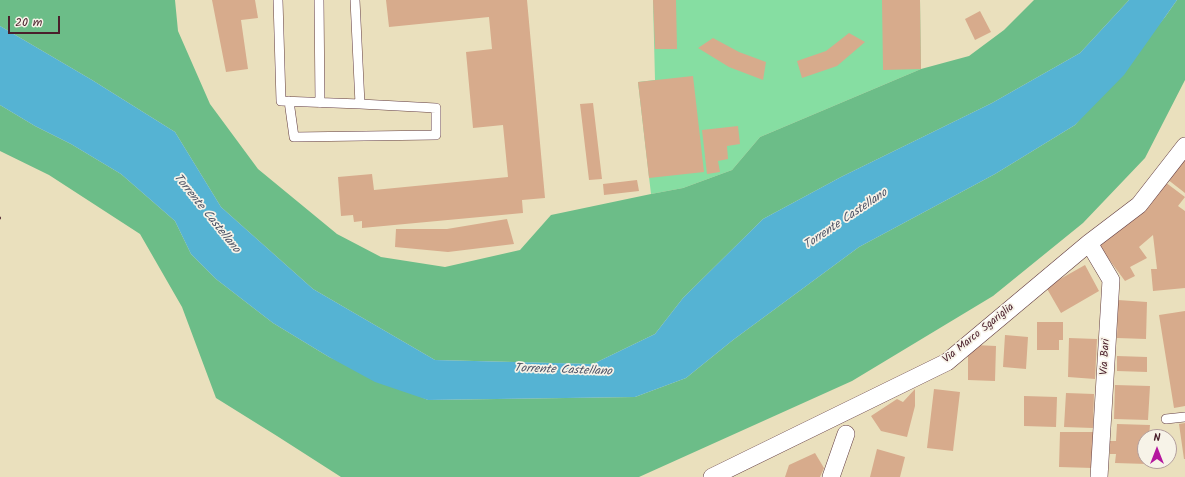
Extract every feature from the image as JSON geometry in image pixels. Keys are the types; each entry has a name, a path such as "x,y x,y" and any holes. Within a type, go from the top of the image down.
{"street":[{"name":"Via Marco Sgariglia","path":"712,477 947,362 1089,243 1139,205 1185,146"},
{"name":"Via Bari","path":"1089,243 1111,280 1099,477"},
{"path":"831,477 846,434"}],"lane":[{"path":"278,0 281,101 320,104 360,104 436,108 436,135 294,136 289,102"},
{"path":"319,0 320,104"},
{"path":"355,0 360,104"},
{"path":"1166,420 1185,417"}],"green space":[{"path":"0,0 175,0 178,31 210,104 258,169 337,234 381,257 445,267 520,250 551,215 683,188 732,170 760,137 921,69 969,56 1004,30 1034,0 1129,0 1080,53 992,103 841,177 763,219 683,298 655,334 593,364 435,360 313,289 221,207 175,132 92,80 0,26"},
{"path":"653,0 920,0 921,69 760,137 732,170 683,188 651,194 638,82 655,80"},
{"path":"1177,0 1185,0 1185,80 1145,158 1083,223 993,296 852,381 639,477 341,477 216,398 182,307 140,234 49,175 0,151 0,105 35,126 71,144 121,174 175,221 191,254 216,279 273,323 329,357 428,400 635,397 686,378 733,340 859,247 995,174 1075,125 1165,17"}],"water":[{"name":"Torrente Castellano","path":"1129,0 1177,0 1124,75 1075,125 995,174 859,247 733,340 686,378 635,397 428,400 375,382 329,357 273,323 216,279 191,254 175,221 121,174 71,144 35,126 0,105 0,26 92,80 175,132 221,207 313,289 435,360 593,364 655,334 683,298 763,219 841,177 992,103 1080,53"}],"building":[{"path":"212,0 255,0 258,18 241,20 248,69 226,72"},
{"path":"386,0 527,0 545,198 522,200 523,213 362,228 362,221 354,222 353,215 341,216 338,177 372,174 374,190 508,177 503,125 473,128 466,52 492,49 489,17 389,27"},
{"path":"653,0 676,0 677,49 655,49"},
{"path":"882,0 920,0 921,69 883,70"},
{"path":"980,11 991,32 975,40 965,19"},
{"path":"849,33 865,42 837,66 802,78 797,61 826,51"},
{"path":"713,38 739,52 766,62 763,80 729,67 698,48"},
{"path":"693,76 704,172 649,178 638,82"},
{"path":"593,103 602,179 589,180 580,104"},
{"path":"738,126 740,144 727,146 728,159 718,161 720,172 707,174 702,130"},
{"path":"1185,156 1185,193 1167,179"},
{"path":"637,180 639,191 604,195 603,184"},
{"path":"1165,182 1185,197 1178,206 1185,211 1185,288 1153,291 1151,269 1157,269 1153,235 1139,247 1147,258 1130,267 1135,276 1125,281 1099,246"},
{"path":"507,219 514,244 448,252 395,247 396,229 447,229"},
{"path":"1085,265 1099,291 1061,313 1046,287"},
{"path":"1118,300 1147,302 1146,339 1117,338"},
{"path":"1185,311 1185,406 1174,408 1159,315"},
{"path":"1037,322 1063,322 1063,340 1059,340 1059,350 1037,350"},
{"path":"1005,335 1028,337 1026,369 1003,367"},
{"path":"1069,338 1097,339 1095,379 1068,377"},
{"path":"975,345 996,346 995,381 968,380 968,349"},
{"path":"1117,356 1147,357 1147,372 1117,371"},
{"path":"1115,385 1150,386 1148,420 1114,419"},
{"path":"915,389 915,406 907,437 881,431 871,416 897,399 903,402"},
{"path":"934,389 960,392 953,451 927,448"},
{"path":"1066,393 1094,394 1093,428 1064,427"},
{"path":"1024,396 1057,397 1056,427 1024,426"},
{"path":"1185,423 1185,459 1184,459 1179,424"},
{"path":"1117,424 1150,425 1150,429 1137,429 1137,464 1115,463 1116,454 1110,454 1110,441 1116,441"},
{"path":"1060,432 1094,432 1093,468 1059,467"},
{"path":"877,449 905,457 900,477 870,477"},
{"path":"815,453 824,468 820,477 785,477 789,465"}]}
